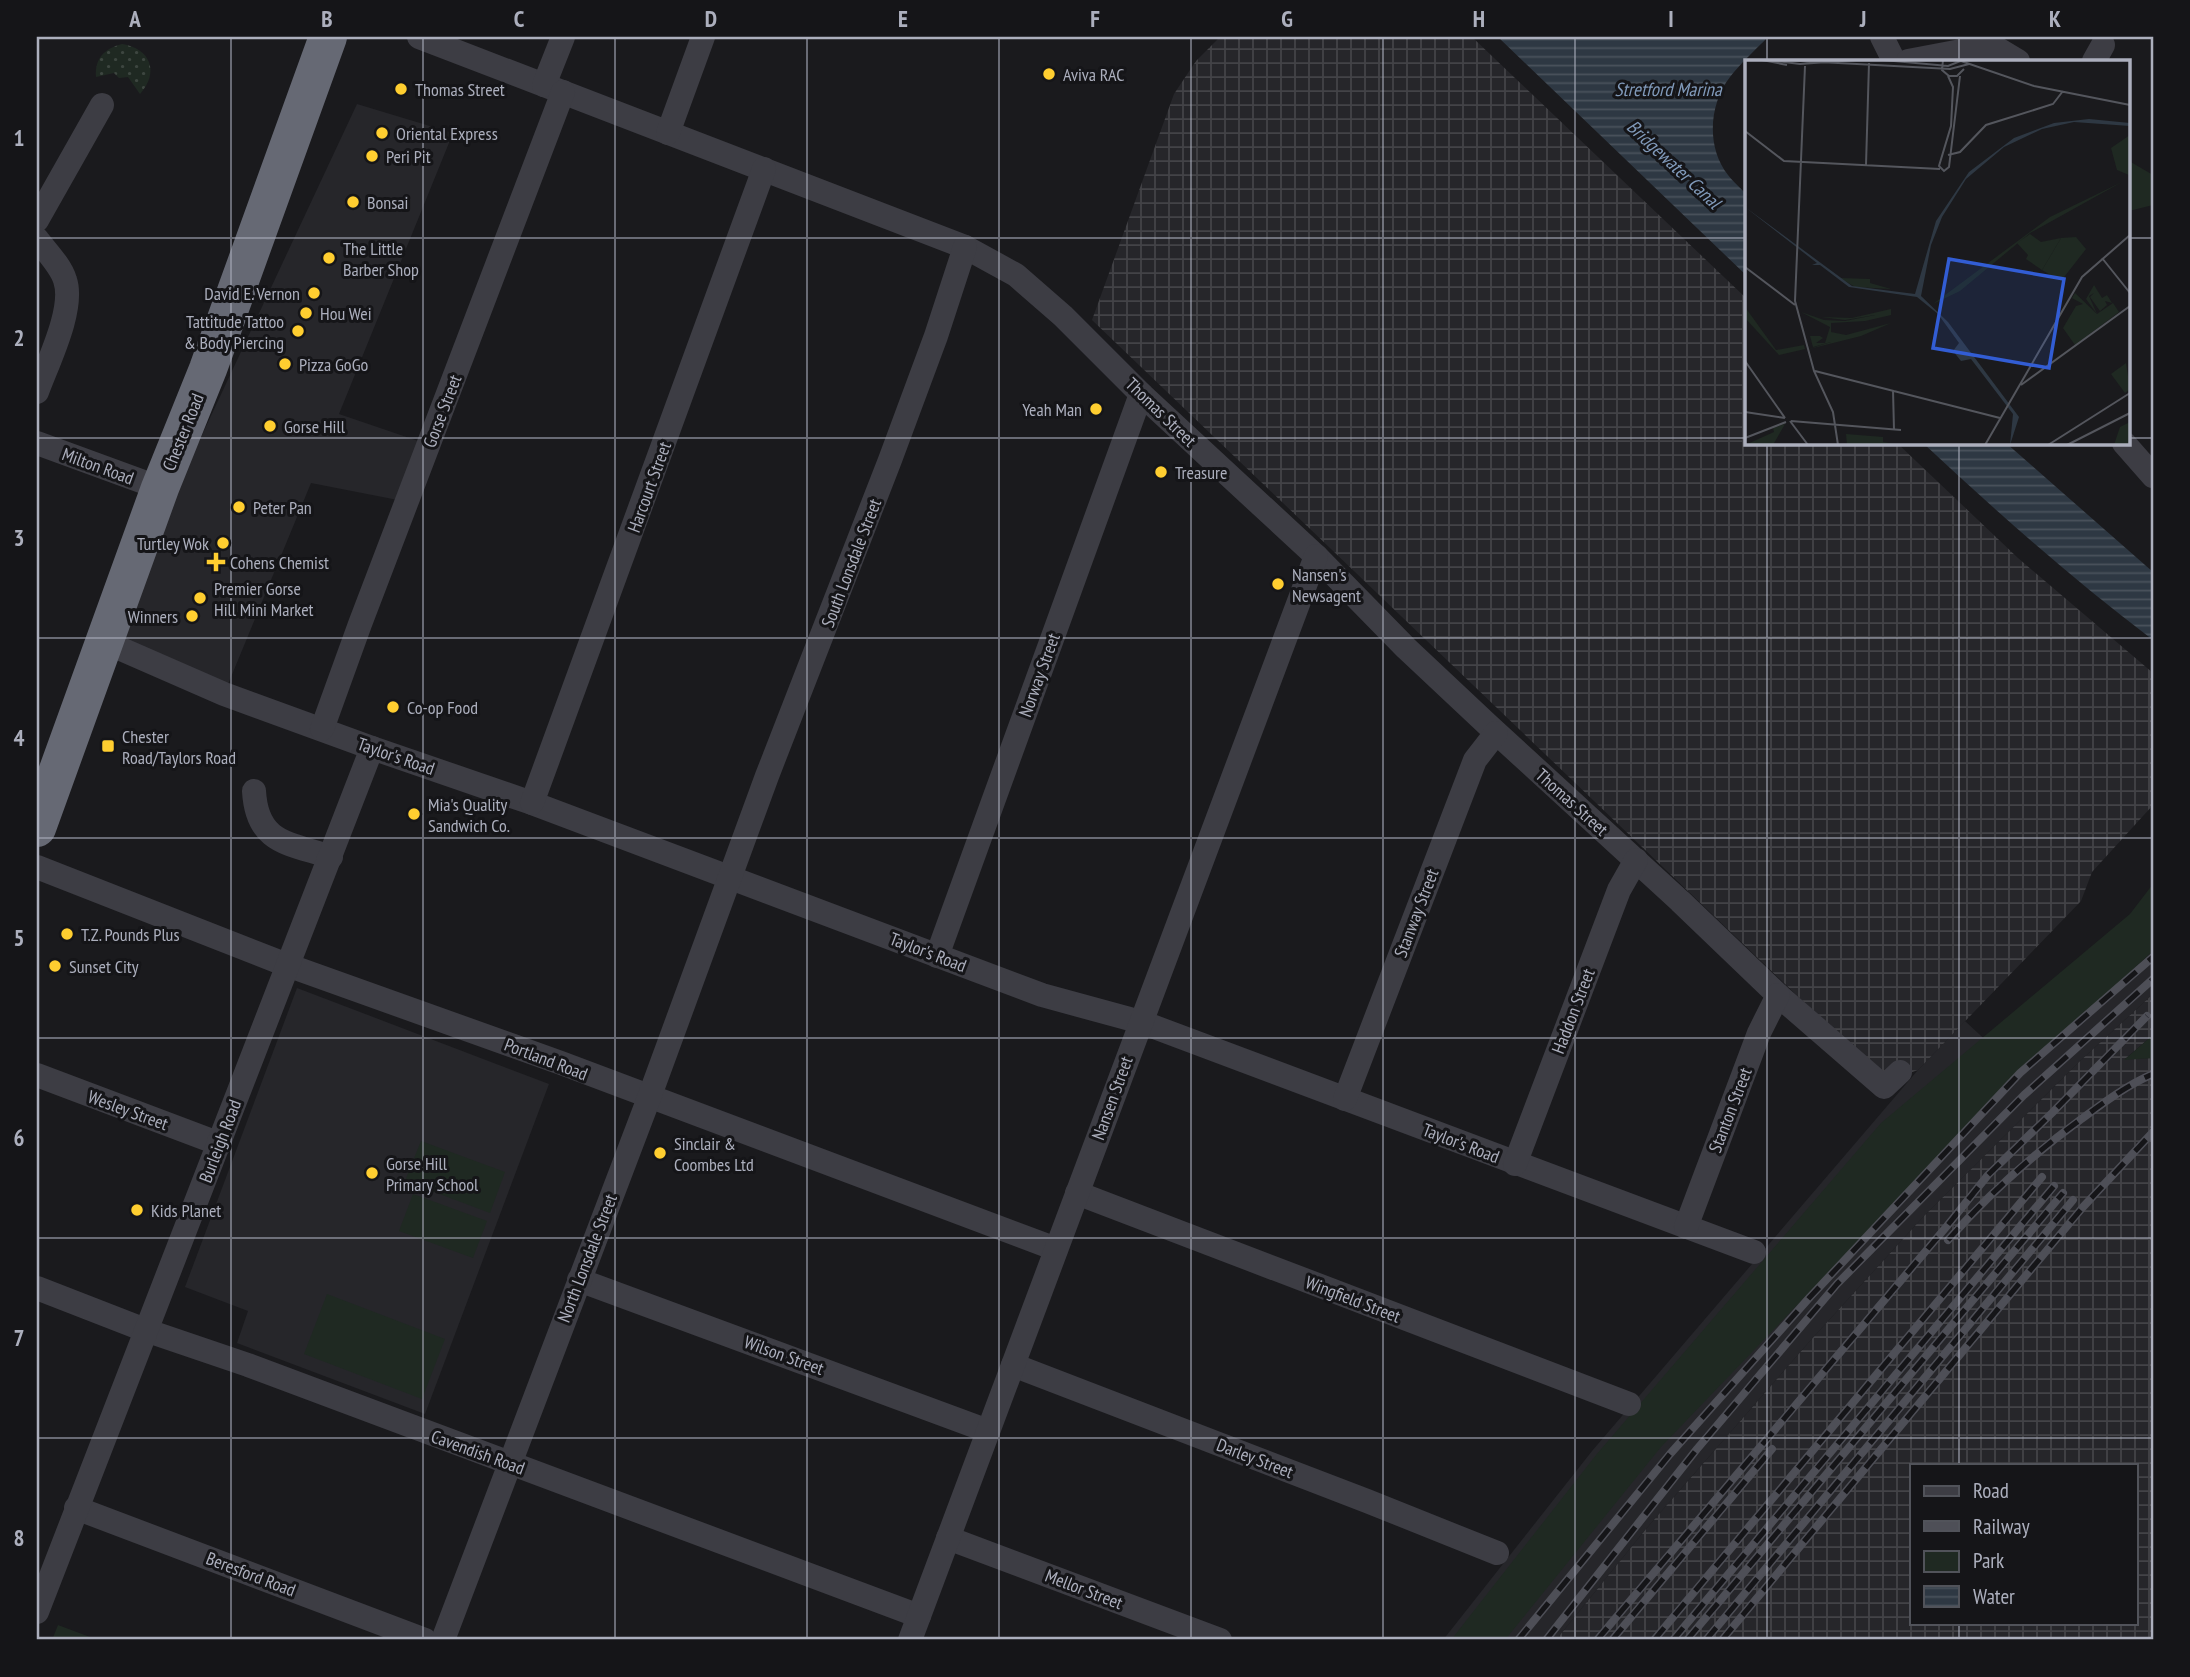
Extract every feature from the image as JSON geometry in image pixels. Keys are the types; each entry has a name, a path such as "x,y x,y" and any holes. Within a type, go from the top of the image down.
{"highway":[{"name":"Chester Road","path":"39,815 160,488 208,369 328,37"}],"street":[{"name":"Thomas Street","path":"419,37 965,247 1016,275 1063,316 1141,394 1316,556 1406,648 1778,995 1884,1087 1900,1072"},
{"name":"Gorse Street","path":"322,729 554,89 563,37"},
{"path":"668,133 703,37"},
{"path":"1882,37 1894,60"},
{"path":"1913,60 1992,47 2016,60"},
{"path":"37,220 102,105"},
{"name":"Harcourt Street","path":"532,803 764,169"},
{"path":"37,239 60,270 67,294 65,314 37,392"},
{"name":"South Lonsdale Street","path":"730,876 895,448 965,247"},
{"name":"Norway Street","path":"937,956 1141,394"},
{"name":"Milton Road","path":"37,443 160,488"},
{"path":"2125,444 2153,476"},
{"name":"Nansen Street","path":"910,1640 1316,556"},
{"name":"Taylor's Road","path":"105,642 224,694 532,803 1042,995 1140,1022 1754,1252"},
{"name":"Stanway Street","path":"1345,1099 1475,760 1496,733"},
{"name":"Burleigh Road","path":"37,1612 372,748"},
{"path":"254,791 258,820 265,830 284,842 331,856"},
{"name":"Haddon Street","path":"1516,1164 1619,890 1636,860"},
{"name":"Portland Road","path":"37,867 287,965 561,1063 1056,1249"},
{"name":"North Lonsdale Street","path":"443,1640 649,1098 730,876"},
{"name":"Stanton Street","path":"1686,1227 1759,1033 1778,995"},
{"name":"Wesley Street","path":"37,1076 220,1144"},
{"name":"Wingfield Street","path":"1077,1193 1629,1404"},
{"name":"Wilson Street","path":"579,1280 988,1431"},
{"name":"Cavendish Road","path":"37,1288 919,1616"},
{"name":"Darley Street","path":"1013,1365 1497,1553"},
{"name":"Beresford Road","path":"76,1508 425,1640"},
{"name":"Mellor Street","path":"948,1538 1220,1640"}],"shaded area":[{"path":"1220,37 1472,37 1745,297 1745,444 1898,444 2018,558 2153,673 2153,805 2092,872 2081,901 1918,1070 1898,1077 1880,1075 1092,320 1174,94 1196,61"},
{"path":"357,104 453,133 339,414 430,445 408,502 311,483 224,694 105,642"},
{"path":"2153,951 2153,994 2078,1063 1924,1216 1810,1341 1646,1529 1556,1640 1443,1640 1592,1451 1918,1070 1965,1021 2021,1073"},
{"name":"Gorse Hill Primary School","path":"297,988 549,1084 425,1414 237,1343 248,1311 185,1287"},
{"path":"2153,994 2153,1035 2125,1059 2153,1058 2153,1640 1556,1640 1646,1529 1810,1341 1924,1216 2078,1063"}],"green space":[{"path":"122,44 139,50 149,62 150,77 140,94 128,77 119,78 114,73 96,77 97,65 102,55"},
{"path":"2130,162 2153,175 2153,205 2130,211"},
{"path":"2153,884 2153,951 2020,1073 1661,1447 1505,1640 1451,1640 1596,1455 1881,1123 2130,914"},
{"path":"2153,1035 2153,1058 2124,1060"},
{"path":"421,1141 505,1172 490,1213 405,1181"},
{"path":"413,1194 487,1221 473,1258 399,1231"},
{"path":"327,1294 445,1339 422,1399 304,1354"},
{"path":"58,1625 98,1640 52,1640"}],"water":[{"name":"Stretford Marina","path":"1498,37 1768,37 1730,77 1714,112 1713,139 1716,152 1730,178 1745,193 1745,274"},
{"path":"1924,444 2007,444 2153,572 2153,640 2093,593"}],"railway":[{"path":"1518,1640 1670,1454 1810,1297 2020,1073 2153,957"},
{"path":"1546,1640 1697,1449 1837,1284 2024,1095 2153,979"},
{"path":"1597,1640 1988,1175 2147,1016"},
{"path":"1948,1240 1994,1192 2044,1148 2115,1095 2153,1074"},
{"path":"1722,1640 2083,1207 2153,1132"},
{"path":"1654,1640 2042,1177"},
{"path":"1673,1640 2054,1186"},
{"path":"1687,1640 2063,1193"},
{"path":"1706,1640 2073,1200"},
{"path":"1612,1640 1772,1449"}],"place":[{"name":"Aviva RAC","path":"1049,74"},
{"name":"Thomas Street","path":"401,89"},
{"name":"Oriental Express","path":"382,133"},
{"name":"Peri Pit","path":"372,156"},
{"name":"Bonsai","path":"353,202"},
{"name":"The Little Barber Shop","path":"329,258"},
{"name":"David E. Vernon","path":"314,293"},
{"name":"Hou Wei","path":"306,313"},
{"name":"Tattitude Tattoo & Body Piercing","path":"298,331"},
{"name":"Pizza GoGo","path":"285,364"},
{"name":"Yeah Man","path":"1096,409"},
{"name":"Gorse Hill","path":"270,426"},
{"name":"Treasure","path":"1161,472"},
{"name":"Peter Pan","path":"239,507"},
{"name":"Turtley Wok","path":"223,543"},
{"name":"Cohens Chemist","path":"216,562"},
{"name":"Nansen's Newsagent","path":"1278,584"},
{"name":"Premier Gorse Hill Mini Market","path":"200,598"},
{"name":"Winners","path":"192,616"},
{"name":"Co-op Food","path":"393,707"},
{"name":"Chester Road/Taylors Road","path":"108,746"},
{"name":"Mia's Quality Sandwich Co.","path":"414,814"},
{"name":"T.Z. Pounds Plus","path":"67,934"},
{"name":"Sunset City","path":"55,966"},
{"name":"Sinclair & Coombes Ltd","path":"660,1153"},
{"name":"Gorse Hill Primary School","path":"372,1173"},
{"name":"Kids Planet","path":"137,1210"}],"water label":[{"name":"Bridgewater Canal","path":"1674,164"}]}
